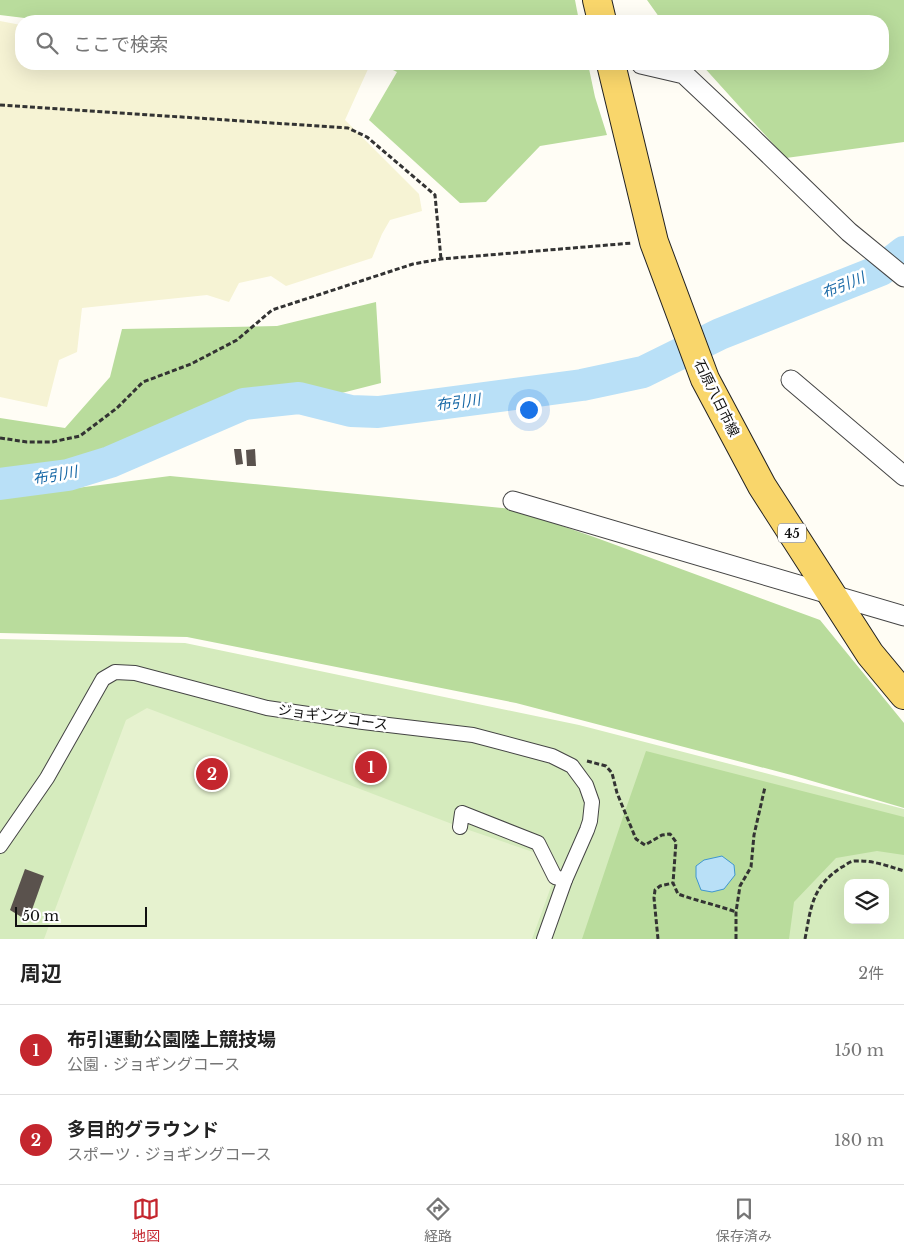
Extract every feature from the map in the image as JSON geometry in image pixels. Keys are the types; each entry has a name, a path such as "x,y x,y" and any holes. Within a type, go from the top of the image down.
{"main road":[{"path":"597,0 601,15"},
{"name":"石原八日市線","path":"612,70 654,242 705,379 762,486 870,654 904,695"}],"street":[{"path":"667,70 684,74 849,232 900,274"},
{"path":"791,380 904,476"},
{"path":"514,501 904,616"},
{"name":"ジョギングコース","path":"0,846 47,778 103,679 115,672 135,673 267,708 473,735 552,756 572,766 586,785 592,802 588,830 565,880 544,939"},
{"path":"460,828 462,813 538,843 555,877 565,880"}],"path":[{"path":"0,105 348,128 367,138 435,195 441,258"},
{"path":"0,438 27,442 52,442 80,436 117,408 143,382 191,364 237,340 272,310 413,264 441,258 654,242"},
{"path":"572,766 588,761 606,766 612,773 617,793 636,839 640,843 645,845 662,834 670,834 676,842 672,883 678,894 736,912"},
{"path":"736,939 736,912 740,886 751,867 754,835 765,787"},
{"path":"805,939 810,912 819,886 834,872 853,861 870,861 904,871"},
{"path":"658,939 655,890 660,886 672,883"}],"shaded area":[{"path":"0,21 15,24 15,70 368,70 345,120 419,194 422,211 390,220 372,258 286,286 271,276 239,283 229,302 207,295 82,308 77,352 59,360 47,407 0,397"}],"green space":[{"path":"0,0 575,0 578,15 15,15 15,17 0,15"},
{"path":"647,0 904,0 904,142 786,158 706,70 889,70 889,15 658,15"},
{"path":"393,70 589,70 595,97 607,135 540,146 486,202 460,203 369,120 397,72"},
{"path":"376,302 381,383 267,412 69,489 170,476 513,509 820,620 904,723 904,808 795,776 516,703 187,637 0,633 0,418 65,428 110,377 122,329 277,326"},
{"path":"0,639 185,643 579,725 904,809 904,939 0,939"},
{"path":"147,708 460,827 536,853 552,884 532,939 44,939 126,720"},
{"path":"646,751 904,817 904,855 877,851 836,858 794,902 789,939 582,939"}],"water":[{"path":"722,856 734,865 735,875 724,889 712,892 701,890 696,877 696,866 704,860"}],"building":[{"path":"234,449 241,449 243,464 236,465"},
{"path":"255,449 256,466 247,466 246,450"},
{"path":"25,869 44,876 28,921 10,910"}],"waterway":[{"name":"布引川","path":"0,484 68,475 110,462 244,404 299,398 351,411 378,412 582,385 643,372 720,334 881,270 904,252"}],"place":[{"name":"布引運動公園陸上競技場","path":"371,767"},
{"name":"多目的グラウンド","path":"212,774"}]}
